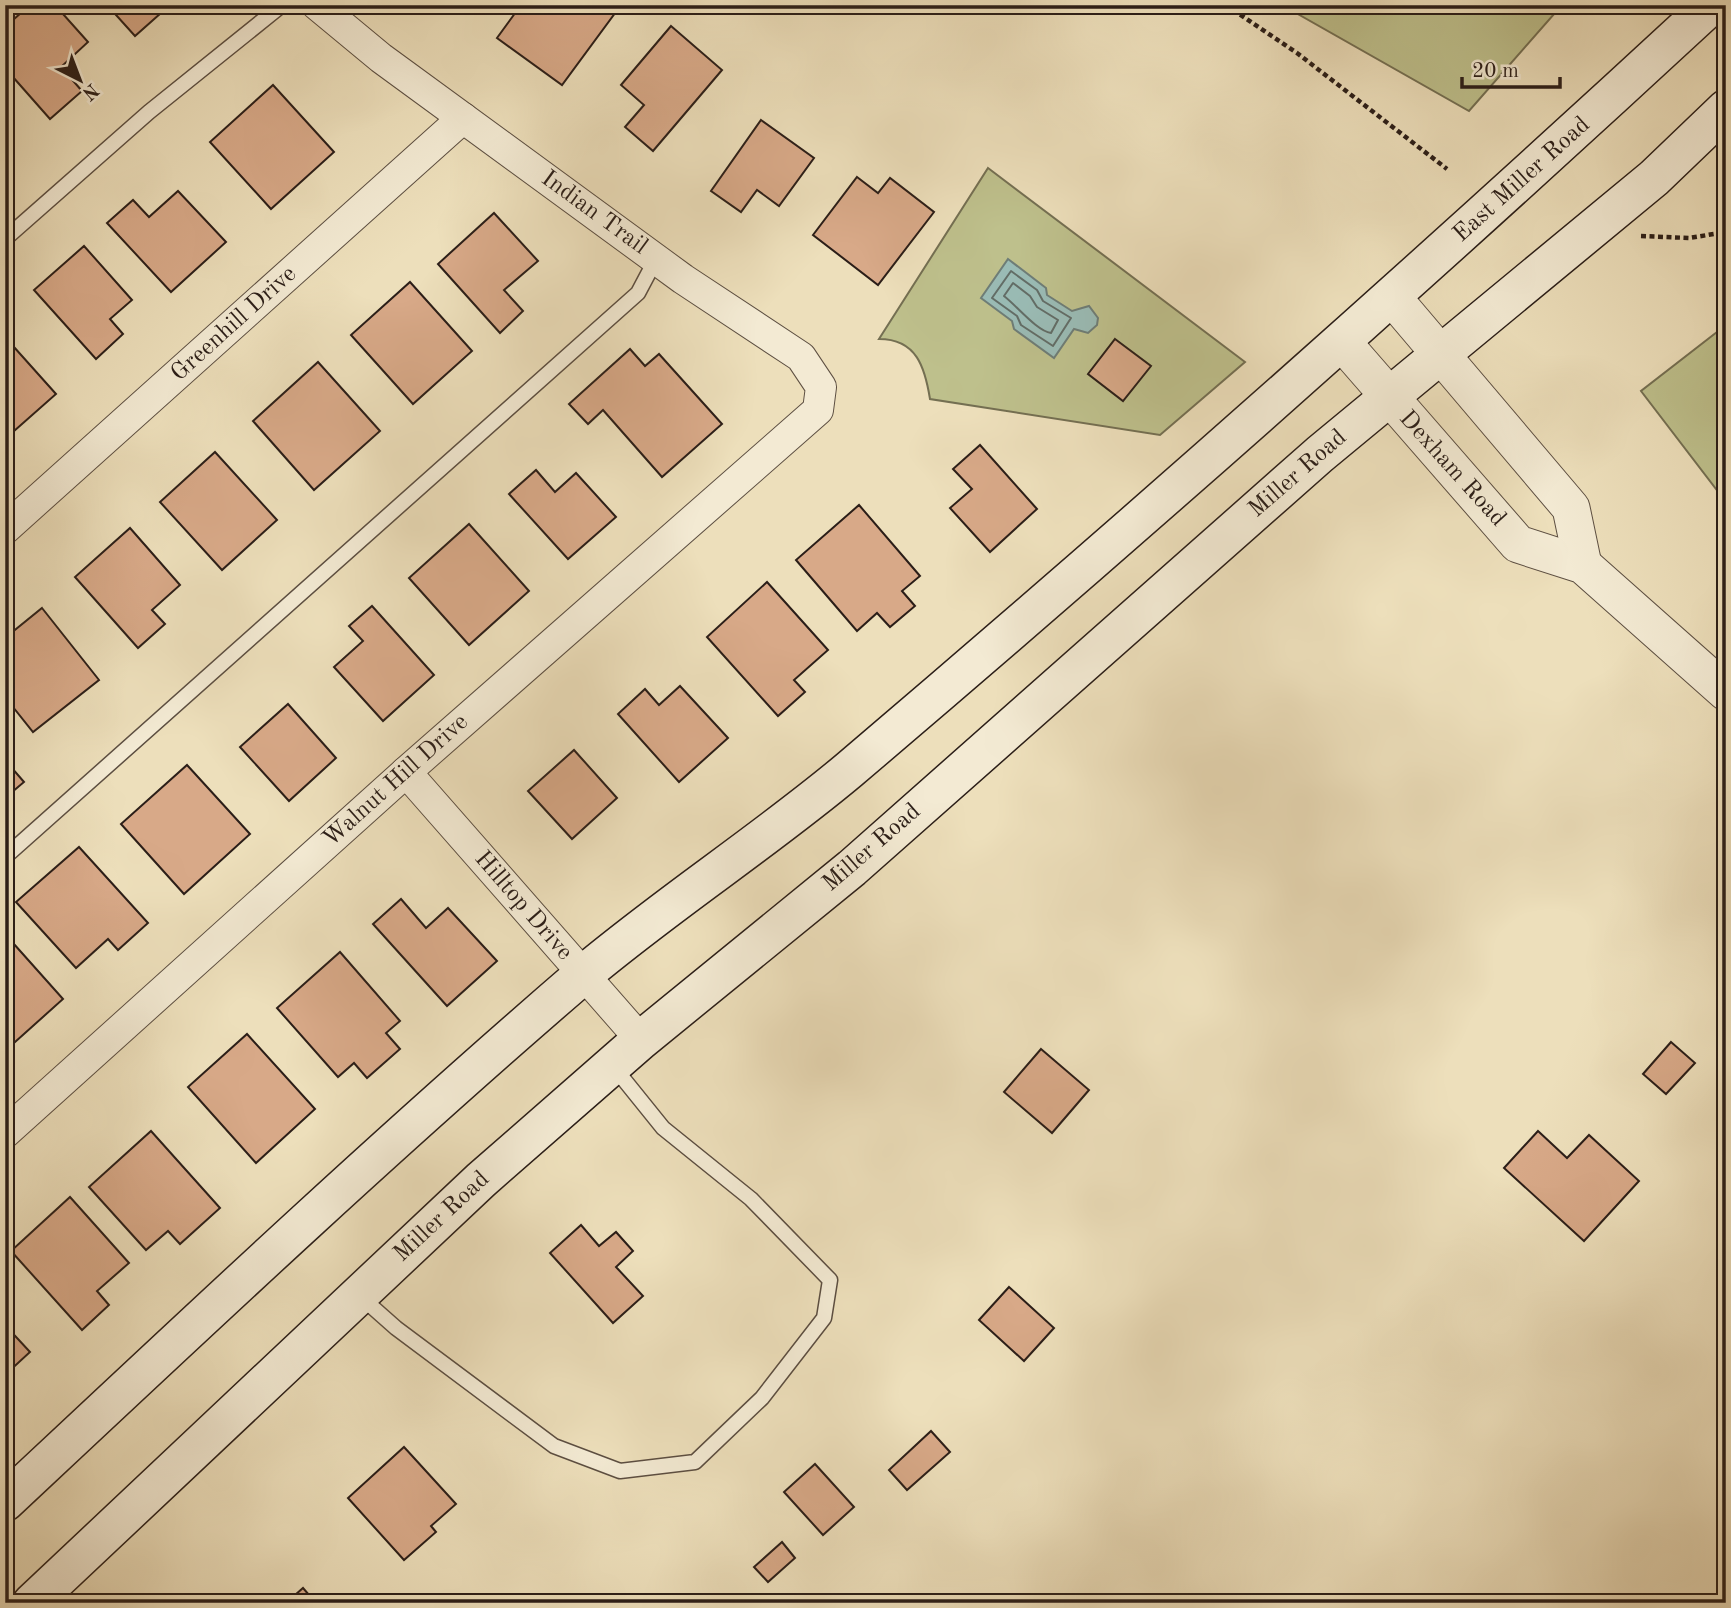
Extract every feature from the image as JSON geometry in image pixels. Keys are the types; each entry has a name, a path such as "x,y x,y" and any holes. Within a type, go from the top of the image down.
{"main road":[{"name":"East Miller Road","path":"1392,297 1711,5"},
{"name":"Miller Road","path":"32,1603 481,1180 641,1040 852,868 1320,454 1654,177 1726,109"},
{"path":"5,1502 309,1216 584,975 843,775 1392,297"}],"street":[{"name":"Indian Trail","path":"317,5 464,118 656,259 802,357 821,387 818,410 791,434"},
{"name":"Greenhill Drive","path":"5,530 464,118"},
{"path":"1392,297 1571,509 1583,565"},
{"name":"Dexham Road","path":"1342,342 1388,398 1518,544 1583,565 1726,692"},
{"name":"Walnut Hill Drive","path":"5,1133 406,772 791,434"},
{"name":"Hilltop Drive","path":"406,772 641,1040"}],"lane":[{"path":"5,239 149,112 282,5"},
{"path":"5,857 638,293 656,259"},
{"path":"359,1296 396,1328 554,1446 620,1471 695,1462 762,1398 824,1318 830,1280 751,1199 663,1128 612,1065"}],"path":[{"path":"1226,5 1297,52 1447,169"},
{"path":"1629,236 1689,238 1726,232"}],"green space":[{"path":"1282,5 1562,5 1469,111"},
{"path":"988,168 1245,362 1160,435 930,399 922,366 917,357 902,344 879,339"},
{"path":"1726,325 1726,502 1641,391"}],"water":[{"path":"1008,259 1046,288 1047,295 1072,311 1089,306 1098,318 1097,325 1088,333 1074,329 1054,358 1014,329 1012,321 981,298"}],"building":[{"path":"30,5 55,5 88,42 61,67 82,91 50,119 5,68 5,27"},
{"path":"107,5 170,5 135,36"},
{"path":"521,5 621,5 562,85 497,38"},
{"path":"671,26 722,70 653,151 625,127 644,105 621,85"},
{"path":"273,85 334,152 271,209 210,142"},
{"path":"761,120 814,158 779,206 757,190 741,212 711,191"},
{"path":"857,177 878,193 890,178 934,212 878,285 813,235"},
{"path":"178,191 226,242 171,292 107,223 133,200 149,217"},
{"path":"494,213 538,261 504,290 523,311 500,333 438,264"},
{"path":"84,246 132,300 110,319 123,334 96,359 34,290"},
{"path":"410,282 472,351 413,404 351,335"},
{"path":"5,337 56,394 5,439"},
{"path":"1115,339 1151,366 1123,401 1088,374"},
{"path":"630,349 645,366 659,354 722,424 662,477 603,410 588,424 569,404"},
{"path":"318,362 380,431 314,490 253,421"},
{"path":"980,445 1037,509 990,552 950,508 972,489 953,469"},
{"path":"215,452 277,520 222,570 160,502"},
{"path":"536,470 555,492 576,473 616,517 568,559 509,494"},
{"path":"859,505 920,576 902,591 915,606 890,627 877,613 857,631 796,560"},
{"path":"469,524 529,591 469,645 409,578"},
{"path":"130,528 180,585 152,610 165,624 138,648 75,577"},
{"path":"767,582 828,650 794,680 805,692 778,716 707,637"},
{"path":"372,606 434,675 383,721 334,667 363,641 349,626"},
{"path":"42,608 99,680 33,732 5,697 5,638"},
{"path":"680,686 728,738 679,782 618,714 645,689 659,705"},
{"path":"288,704 336,758 289,801 240,747"},
{"path":"574,750 617,798 572,839 528,791"},
{"path":"5,760 24,782 5,798"},
{"path":"187,765 250,834 184,894 121,824"},
{"path":"79,847 148,923 118,950 108,939 76,968 16,902"},
{"path":"401,899 426,928 448,908 497,961 447,1006 373,924"},
{"path":"5,934 63,999 5,1051"},
{"path":"340,952 400,1021 386,1033 400,1049 367,1078 354,1063 338,1077 277,1008"},
{"path":"247,1034 315,1109 256,1163 188,1087"},
{"path":"1671,1042 1695,1063 1666,1094 1643,1074"},
{"path":"1041,1049 1089,1090 1052,1133 1004,1092"},
{"path":"151,1131 220,1208 180,1244 168,1231 146,1250 89,1187"},
{"path":"1538,1131 1567,1158 1589,1135 1639,1181 1584,1241 1504,1168"},
{"path":"70,1197 129,1263 97,1291 109,1305 82,1330 11,1251"},
{"path":"581,1225 599,1246 616,1232 633,1251 616,1267 643,1296 613,1323 550,1253"},
{"path":"1009,1287 1054,1328 1024,1361 979,1320"},
{"path":"5,1325 30,1352 5,1375"},
{"path":"931,1431 950,1452 907,1490 889,1470"},
{"path":"404,1447 456,1504 431,1526 436,1532 404,1560 348,1498"},
{"path":"815,1464 854,1507 823,1535 784,1492"},
{"path":"782,1542 795,1558 768,1582 754,1567"},
{"path":"303,1588 316,1603 286,1603"}]}
